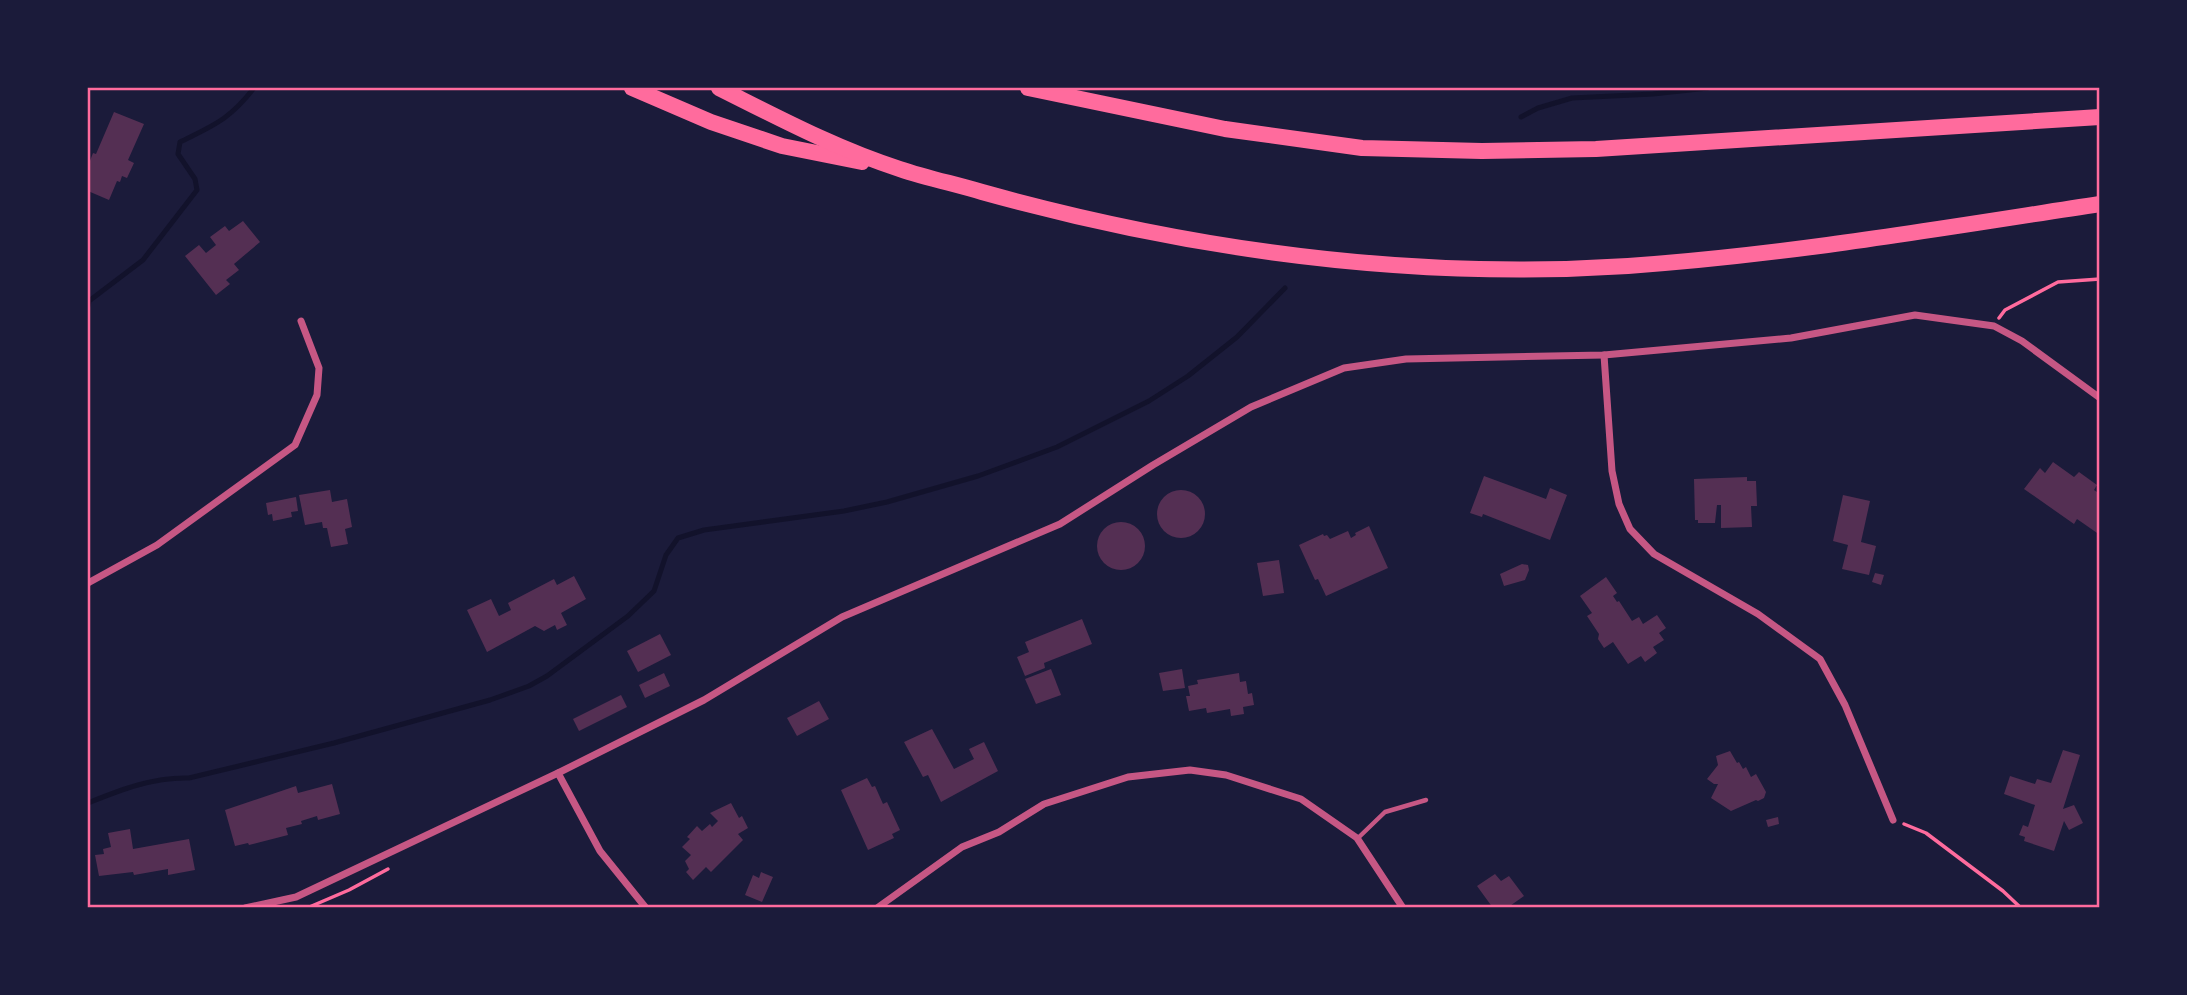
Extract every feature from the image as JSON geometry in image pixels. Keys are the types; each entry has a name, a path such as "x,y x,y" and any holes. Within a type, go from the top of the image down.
{"highway":[{"path":"632,88 711,122 782,146 900,169"},
{"path":"719,88 854,152 900,169 1066,216 1291,255 1389,264 1515,269 1625,266 1738,256 2099,204"},
{"path":"1028,88 1224,129 1362,148 1482,151 1596,149 2099,117"},
{"path":"1075,88 1111,107"}],"street":[{"path":"244,908 296,897 558,773 704,700 842,617 1060,524 1251,407 1344,368 1406,359 1604,355 1791,338 1915,315 1993,326 2022,341 2099,398"},
{"path":"88,583 157,545 295,445 317,395 319,368 301,321"},
{"path":"1604,355 1612,471 1619,504 1630,529 1654,554 1758,614 1820,659 1845,705 1893,820"},
{"path":"877,908 962,847 999,832 1044,804 1128,776 1190,770 1226,775 1301,799 1357,838 1403,908"},
{"path":"558,773 600,851 646,908"}],"lane":[{"path":"1357,838 1385,813 1426,800"}],"path":[{"path":"1993,326 2005,310 2058,282 2099,279"},
{"path":"1893,820 1926,833 2003,891 2021,908"},
{"path":"307,908 390,868"}],"building":[{"path":"114,112 144,124 128,160 134,163 127,178 122,176 120,182 117,181 109,200 88,191 88,166"},
{"path":"243,221 260,242 234,264 239,270 226,280 230,284 216,295 185,256 199,245 206,253 216,245 210,237 225,226 229,231"},
{"path":"2053,462 2074,477 2079,472 2097,485 2094,490 2100,494 2100,535 2077,519 2074,524 2024,489 2040,468 2045,473"},
{"path":"1484,476 1546,499 1550,488 1567,495 1550,540 1483,514 1482,517 1470,513"},
{"path":"1747,477 1747,481 1756,481 1757,506 1751,506 1752,527 1721,528 1721,505 1717,505 1715,523 1698,523 1698,520 1695,520 1694,479"},
{"path":"330,490 332,502 347,499 352,527 345,529 348,544 331,547 327,528 323,528 322,522 305,525 299,495"},
{"path":"1181,490 1198,497 1205,514 1198,531 1181,538 1164,531 1157,514 1164,497"},
{"path":"1843,495 1870,501 1861,542 1876,546 1869,575 1842,569 1848,545 1833,541"},
{"path":"296,497 298,511 291,512 292,517 273,521 272,514 268,515 266,503"},
{"path":"1121,522 1138,529 1145,546 1138,563 1121,570 1104,563 1097,546 1104,529"},
{"path":"1369,526 1388,568 1326,596 1318,579 1315,580 1299,545 1323,534 1330,539 1348,531 1351,538"},
{"path":"1279,560 1284,593 1263,596 1257,563"},
{"path":"1522,564 1528,565 1529,570 1525,580 1504,586 1500,574"},
{"path":"1875,573 1884,575 1881,585 1872,582"},
{"path":"574,576 586,599 561,613 567,625 557,630 555,625 544,631 535,626 487,652 467,610 491,599 499,616 511,610 508,603 554,579 557,585"},
{"path":"1606,577 1617,593 1613,596 1632,621 1639,617 1643,624 1657,615 1666,628 1659,633 1664,640 1653,647 1657,653 1645,662 1641,656 1628,664 1613,642 1604,648 1598,639 1599,634 1587,616 1592,613 1580,596"},
{"path":"1082,619 1092,644 1044,663 1045,668 1025,676 1017,657 1029,652 1025,642"},
{"path":"660,634 671,655 638,672 627,651"},
{"path":"1051,669 1061,695 1036,704 1025,679"},
{"path":"1182,669 1185,688 1163,691 1159,673"},
{"path":"664,673 670,686 645,698 639,685"},
{"path":"1239,673 1240,682 1246,681 1248,694 1252,693 1254,705 1243,707 1244,714 1231,716 1230,709 1207,713 1206,708 1189,711 1186,696 1190,696 1188,686 1198,684 1197,680"},
{"path":"621,695 627,707 579,731 573,719"},
{"path":"819,701 829,719 797,736 787,718"},
{"path":"932,729 954,769 974,759 969,749 984,742 998,771 941,802 928,775 923,777 904,742"},
{"path":"2063,750 2080,755 2063,809 2074,805 2083,823 2069,830 2064,821 2054,851 2024,841 2025,837 2019,835 2023,825 2028,827 2035,805 2004,794 2010,776 2035,784 2037,779 2051,783"},
{"path":"1730,751 1743,769 1746,767 1751,777 1756,774 1766,792 1764,798 1731,811 1711,798 1718,784 1707,779 1718,765 1716,756"},
{"path":"867,778 872,787 875,786 883,804 887,802 900,830 892,834 894,838 868,850 841,790"},
{"path":"332,784 340,814 301,821 302,824 286,828 288,835 235,846 225,810 296,786 298,793"},
{"path":"731,803 748,828 738,834 743,840 711,872 706,867 693,880 686,872 689,869 685,861 691,855 682,847 697,826 702,831 718,821 710,813"},
{"path":"1778,817 1779,824 1768,827 1766,820"},
{"path":"130,829 133,849 189,839 195,870 168,875 168,869 134,875 133,872 99,876 95,855 104,854 103,849 111,847 108,833"},
{"path":"761,872 773,877 762,902 745,895 753,875 759,878"},
{"path":"1495,874 1501,881 1509,876 1524,896 1507,908 1493,908 1477,886"}],"waterway":[{"path":"88,306 89,301 143,260 197,190 195,179 178,154 180,142 229,115 254,88"},
{"path":"1521,117 1538,108 1572,98 1708,88"},
{"path":"88,803 150,782 189,778 334,743 490,700 529,686 547,676 628,616 654,591 666,555 678,538 704,530 844,511 887,502 978,476 1057,447 1149,401 1188,376 1237,337 1285,288"}]}
